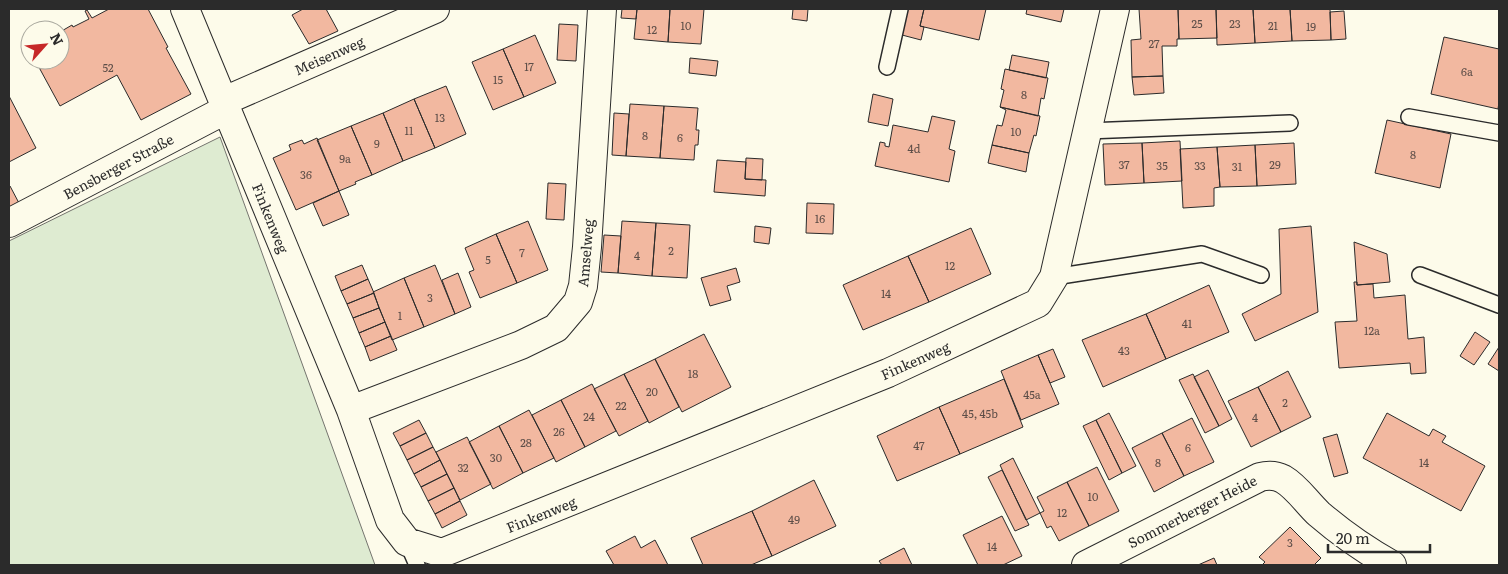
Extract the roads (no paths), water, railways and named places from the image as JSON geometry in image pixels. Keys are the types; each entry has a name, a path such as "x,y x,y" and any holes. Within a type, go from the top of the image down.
{"street":[{"name":"Finkenweg","path":"185,9 351,410 390,520 412,553 442,553 888,374 1038,304 1054,277 1115,9"},
{"name":"Meisenweg","path":"226,105 434,9"},
{"name":"Amselweg","path":"351,410 521,345 556,328 578,302 583,286 586,256 602,9"},
{"name":"Bensberger Straße","path":"9,222 226,105"},
{"name":"Sommerberger Heide","path":"1086,565 1260,476 1270,475 1281,478 1289,483 1319,513 1343,533 1392,565"}],"lane":[{"path":"886,66 900,9"},
{"path":"1409,117 1499,133"},
{"path":"1087,131 1290,123"},
{"path":"1054,277 1202,254 1261,275"},
{"path":"1420,275 1499,305"}]}
